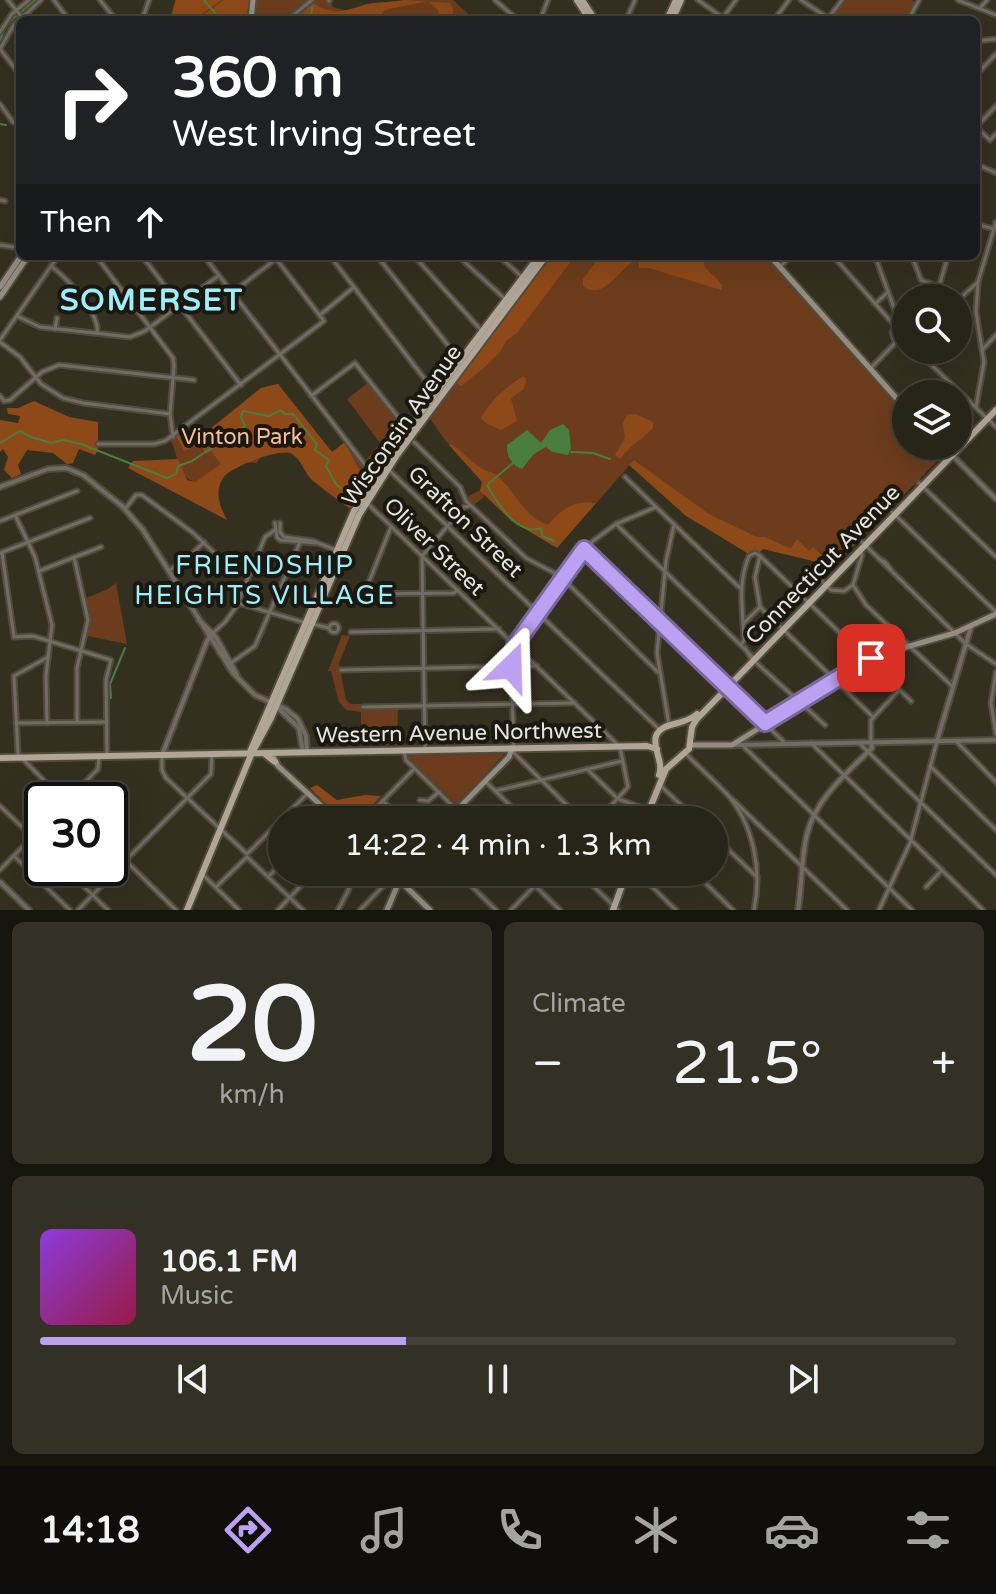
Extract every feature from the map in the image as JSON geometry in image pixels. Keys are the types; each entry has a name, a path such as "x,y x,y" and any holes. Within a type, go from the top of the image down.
{"main road":[{"path":"0,287 18,260"},
{"path":"0,297 25,260"},
{"name":"Wisconsin Avenue","path":"338,552 377,480 537,260"},
{"name":"Wisconsin Avenue","path":"525,279 542,260"},
{"path":"774,260 892,393"},
{"name":"Connecticut Avenue","path":"972,431 996,407"},
{"name":"Connecticut Avenue","path":"972,430 986,417"},
{"name":"Wisconsin Avenue","path":"187,910 354,511 411,435"},
{"name":"Connecticut Avenue","path":"690,742 694,723 753,657 944,460"},
{"path":"690,742 732,745 868,660 955,633 996,613"},
{"name":"Connecticut Avenue","path":"672,724 692,719 727,686"},
{"path":"647,746 656,739 660,730 672,724 684,729 690,742"},
{"path":"650,806 661,765 656,739"},
{"path":"658,783 666,768 682,756 690,742"},
{"name":"Western Avenue Northwest","path":"0,758 647,746 658,750"},
{"path":"461,806 509,757 512,748"},
{"path":"658,750 667,757 682,756"},
{"path":"273,755 320,806"},
{"path":"387,910 394,886"},
{"path":"408,886 430,910"},
{"path":"615,909 622,886"}],"street":[{"path":"8,0 20,16"},
{"path":"0,32 29,0"},
{"path":"24,16 41,0"},
{"path":"100,0 113,16"},
{"path":"292,16 312,0"},
{"path":"495,0 513,16"},
{"path":"698,0 719,16"},
{"path":"801,0 823,16"},
{"path":"958,0 996,15"},
{"path":"980,8 987,0"},
{"path":"16,24 0,49 16,70"},
{"path":"980,71 996,54"},
{"path":"0,104 16,122"},
{"path":"980,123 996,106"},
{"path":"980,131 990,140 996,134"},
{"path":"980,169 982,167 996,173"},
{"path":"976,407 984,365 976,312 977,290 996,222"},
{"path":"980,225 994,229"},
{"path":"0,245 13,247"},
{"path":"55,260 0,341 20,357 35,378 52,392 75,402 170,414"},
{"path":"99,260 171,354 174,378 170,414 173,437"},
{"path":"145,260 241,385"},
{"path":"207,260 377,480"},
{"path":"233,292 271,260"},
{"path":"98,444 157,444 173,437 324,321 277,260"},
{"path":"333,260 438,395"},
{"path":"385,260 382,262 462,362"},
{"path":"418,260 484,333"},
{"path":"462,260 508,302"},
{"path":"504,260 525,279"},
{"path":"780,267 787,260"},
{"path":"836,260 875,304 892,316"},
{"path":"876,260 892,301"},
{"path":"914,260 921,280 932,284"},
{"path":"938,284 947,260"},
{"path":"51,266 66,278 94,316 98,323 97,333"},
{"path":"17,316 33,325 130,337 141,334 219,275"},
{"path":"972,286 978,282"},
{"path":"320,315 354,287"},
{"path":"972,289 977,290"},
{"path":"875,304 888,292"},
{"path":"55,329 57,318"},
{"path":"983,349 996,335"},
{"path":"870,369 892,345"},
{"path":"311,396 355,363 411,435 461,488 465,499 530,561 562,579 658,672"},
{"path":"931,364 996,427"},
{"path":"0,396 4,401 10,400 48,369 62,365 194,380"},
{"path":"956,460 996,499"},
{"path":"0,487 45,470 66,468 86,477 125,509 140,526 239,680 252,693 287,712 304,730 305,753"},
{"name":"Grafton Street","path":"387,469 660,730"},
{"path":"625,477 740,588"},
{"path":"921,484 996,557"},
{"path":"0,521 77,491"},
{"path":"125,509 140,494 204,542 220,559 250,574"},
{"path":"464,507 465,499"},
{"name":"Oliver Street","path":"366,502 620,747"},
{"path":"425,750 422,556 464,507 471,505"},
{"path":"567,806 515,755 512,748 511,667 515,645 584,549 616,524 656,507"},
{"path":"893,513 996,613"},
{"path":"15,515 39,571 52,625 47,723"},
{"path":"84,782 98,769 103,756 107,722 106,680 111,660 33,636 14,637 1,553 90,518"},
{"path":"278,523 280,540 316,543 338,552"},
{"path":"616,524 825,725"},
{"path":"672,724 658,672 657,640 674,525"},
{"path":"391,526 364,594 454,593 458,590"},
{"path":"268,877 165,777 162,755 211,635 230,617 238,603 267,534 277,532"},
{"path":"230,664 255,646 301,541"},
{"path":"167,571 188,558 204,542"},
{"path":"952,686 866,605 853,585 863,546 885,562 966,644 996,664"},
{"path":"39,571 101,547"},
{"path":"584,549 786,744"},
{"path":"743,646 740,588 749,556 755,553 911,701"},
{"path":"760,556 755,577 760,607 873,717"},
{"path":"74,557 88,615 76,673 77,722"},
{"path":"819,563 817,573 824,585 838,592 853,585"},
{"path":"238,603 329,628"},
{"path":"743,624 760,607"},
{"path":"741,613 749,617"},
{"path":"879,910 911,840 971,627"},
{"path":"351,632 499,629"},
{"path":"45,782 19,758 14,676 48,657"},
{"path":"341,670 537,666"},
{"path":"996,672 991,696 996,734"},
{"path":"798,910 806,837 814,815 824,798 872,748 873,717 899,690"},
{"path":"363,707 575,703"},
{"path":"16,723 107,722"},
{"path":"732,745 996,740"},
{"path":"956,741 996,782"},
{"path":"858,742 996,875"},
{"path":"811,743 983,910"},
{"path":"742,745 912,910"},
{"path":"611,806 629,786 620,747"},
{"path":"404,751 405,759 453,806"},
{"path":"128,859 211,774 212,754"},
{"path":"682,756 729,796 741,811 847,910"},
{"path":"495,791 622,761"},
{"path":"930,766 996,830"},
{"path":"378,806 414,769"},
{"path":"587,769 618,799 638,806"},
{"path":"485,781 511,806"},
{"path":"658,783 682,806"},
{"path":"420,800 428,801 439,792"},
{"path":"216,887 308,793"},
{"path":"383,801 389,806"},
{"path":"0,806 24,829"},
{"path":"741,811 751,841 757,877 754,910"},
{"path":"0,870 24,845"},
{"path":"728,849 757,877"},
{"path":"14,856 70,910"},
{"path":"128,863 176,910"},
{"path":"926,887 942,870"},
{"path":"202,874 239,910"},
{"path":"0,882 29,910"},
{"path":"83,886 108,910"},
{"path":"78,910 101,886"},
{"path":"277,886 303,910"},
{"path":"278,910 301,886"},
{"path":"338,910 350,886"},
{"path":"360,910 385,886"},
{"path":"471,886 496,910"},
{"path":"511,910 534,886"},
{"path":"536,886 560,910"},
{"path":"593,886 615,909"},
{"path":"651,886 676,910"},
{"path":"708,886 733,910"}],"green space":[{"path":"175,0 329,0 333,7 347,11 366,4 453,0 471,16 171,16"},
{"path":"176,0 222,0 199,16 171,16"},
{"path":"224,0 249,0 247,16 202,16"},
{"path":"845,0 912,0 915,3 907,16 834,16"},
{"path":"426,1 385,10 380,16 298,16 313,3 327,10 339,11 370,4"},
{"path":"429,2 450,3 453,16 440,16"},
{"path":"547,260 771,260 892,397 892,460 938,460 835,565 747,544 634,460 557,548 512,521 483,494 484,497 474,505 467,497 480,490 483,482 428,416"},
{"path":"547,260 572,260 500,352 461,386 455,382"},
{"path":"597,260 636,260 598,290 583,286 583,279"},
{"path":"636,260 703,260 707,269 720,282 721,290 649,268 639,268"},
{"path":"523,376 526,379 523,390 511,399 517,421 501,430 487,424 481,418 490,405"},
{"path":"369,382 404,428 375,471 366,460 380,443 347,399"},
{"name":"Vinton Park","path":"278,384 327,447 333,452 345,442 371,476 362,491 346,484 318,457 270,442 257,463 228,462 195,482 184,475 171,441 178,435 185,448 205,444 261,388"},
{"path":"278,384 332,452 345,442 366,484 351,509 314,482 292,454 278,453 256,459 223,478 218,494 227,520 128,468 133,461 178,459 187,480 195,482 221,464 211,451 206,454 200,444 184,451 176,436 182,431 189,441 195,441 261,388"},
{"path":"34,401 69,417 98,422 98,450 95,455 79,449 73,463 67,464 53,453 27,450 18,465 21,474 12,478 4,470 8,457 3,449 0,452 0,420 18,423 20,416 8,414 7,408 18,408"},
{"path":"636,414 653,422 653,428 620,459 615,455 625,438 623,423 627,415"},
{"path":"451,444 481,468 498,476 532,516 548,525 569,507 596,503 557,548 512,521 480,491 482,482"},
{"path":"634,460 709,514 757,537 765,537 787,547 791,548 797,539 809,551 813,547 822,556 817,562 763,549 759,553 749,554 686,516 629,465"},
{"path":"116,583 127,644 87,636 90,617 86,598"},
{"path":"342,635 350,636 339,663 346,700 351,704 361,704 361,708 398,708 397,745 361,745 361,712 346,710 339,702 331,671 328,671"},
{"path":"504,754 457,805 408,758 408,755"},
{"path":"317,785 337,800 365,795 381,796 372,806 328,806 310,788"}],"shaded area":[{"path":"563,424 569,430 571,448 568,455 552,452 546,447 534,454 522,469 510,460 507,445 527,430 541,443 550,430"}],"waterway":[{"path":"21,12 35,0"},
{"path":"204,0 218,16"},
{"path":"311,16 312,7"},
{"path":"0,40 6,26 16,16"},
{"path":"0,124 6,125"},
{"path":"0,443 20,431 51,443 63,440 81,444 167,478 176,474 178,466 192,461 245,426 241,417 243,411 269,416 281,410 285,414 293,414 317,444 315,450 329,460 326,466 336,484 355,501"},
{"path":"571,452 593,453 610,459"},
{"path":"513,463 487,485 516,523 532,529 541,528 542,536 554,541"},
{"path":"111,698 110,684 125,648"}],"district":[{"name":"SOMERSET","path":"152,300"},
{"name":"FRIENDSHIP HEIGHTS VILLAGE","path":"265,580"}],"route":[{"path":"511,667 515,645 584,549 765,723 871,658"}]}
